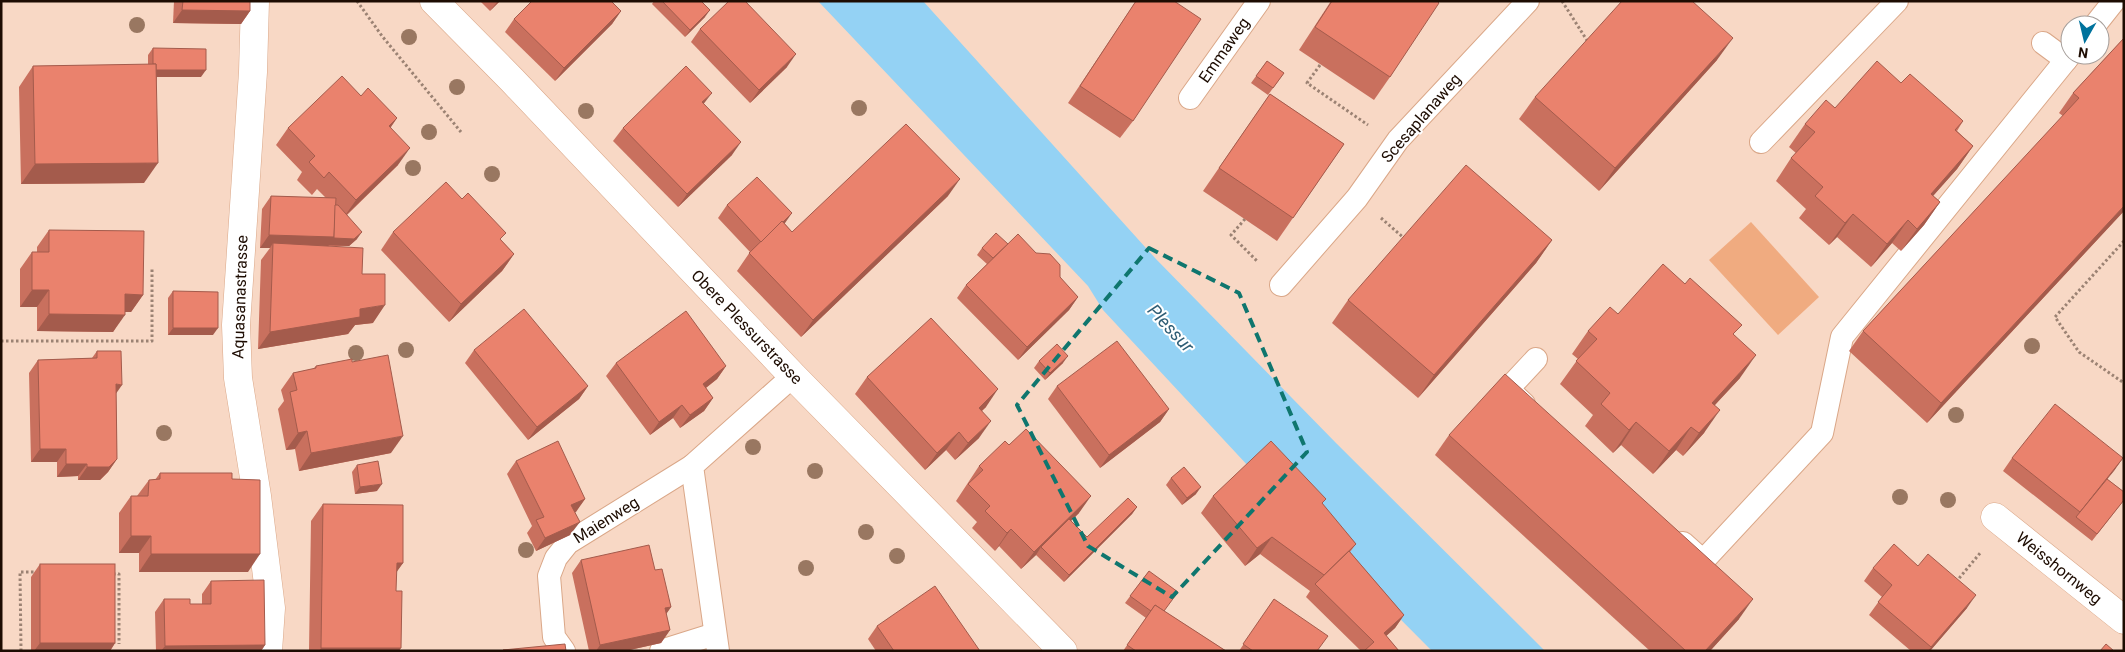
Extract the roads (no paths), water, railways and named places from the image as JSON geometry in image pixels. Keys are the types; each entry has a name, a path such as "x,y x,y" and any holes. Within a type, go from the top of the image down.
{"street":[{"name":"Aquasanastrasse","path":"255,1 253,72 236,325 238,378 258,496 271,608 268,651"},
{"name":"Obere Plessurstrasse","path":"434,1 512,80 793,376 1063,651"},
{"name":"Weisshornweg","path":"2000,521 2124,620"}],"lane":[{"name":"Emmaweg","path":"1190,98 1258,1"},
{"name":"Scesaplanaweg","path":"1281,285 1357,198 1395,144 1528,1"},
{"path":"1760,142 1897,1"},
{"path":"2102,15 2114,1"},
{"path":"2043,43 2060,53"},
{"path":"1667,529 1703,561 1822,433 1842,337 2062,65"},
{"path":"1536,359 1508,389 1537,415"},
{"name":"Maienweg","path":"564,651 554,637 549,576 556,558 568,543 692,466 793,376"},
{"path":"661,651 717,642 692,466"}],"water":[{"name":"Plessur","path":"818,1 923,1 1155,258 1336,443 1545,651 1432,651 1250,468 1103,310 1088,286"}]}
